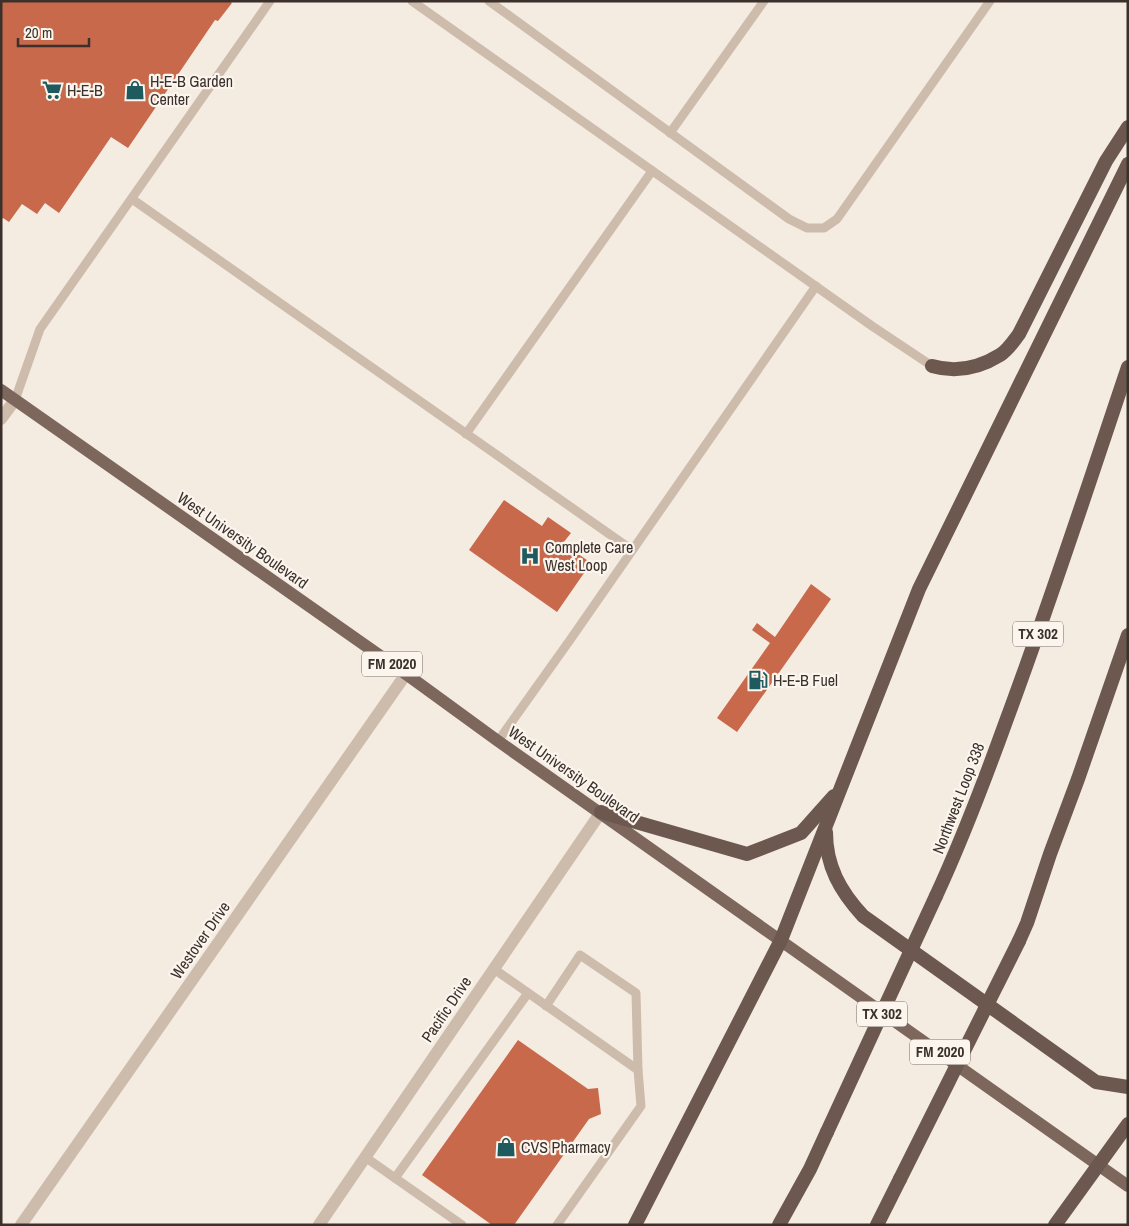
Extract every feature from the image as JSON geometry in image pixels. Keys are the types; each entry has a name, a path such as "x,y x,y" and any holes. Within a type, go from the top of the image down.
{"highway":[{"path":"932,366 958,370 975,366 1001,355 1011,345 1023,326 1106,161 1128,127"},
{"path":"634,1225 781,940 919,589 1128,164"},
{"name":"Northwest Loop 338","path":"779,1225 810,1169 954,858 1026,668 1128,367"},
{"path":"876,1225 1020,941 1128,634"},
{"path":"600,812 747,854 801,833 840,789"},
{"path":"826,826 828,857 833,872 850,902 863,916 1096,1082 1128,1087"},
{"path":"1055,1225 1128,1124"}],"main road":[{"name":"West University Boulevard","path":"1,390 406,674 1128,1186"}],"street":[{"path":"1,419 15,400"},
{"name":"Westover Drive","path":"21,1225 406,674"},
{"name":"Pacific Drive","path":"319,1225 600,812"}],"lane":[{"path":"15,400 40,329 270,1"},
{"path":"412,1 872,326 932,366"},
{"path":"489,1 789,219 807,228 824,228 837,220 990,1"},
{"path":"670,133 764,1"},
{"path":"466,434 652,171"},
{"path":"132,199 632,550"},
{"path":"498,740 816,286"},
{"path":"546,1006 580,955 636,993 641,1106 557,1225"},
{"path":"494,969 638,1070"},
{"path":"395,1178 528,993"},
{"path":"365,1157 462,1225"}],"building":[{"name":"H-E-B","path":"1,1 229,1 232,3 218,21 215,20 128,148 111,137 59,213 45,203 37,214 22,204 9,222 3,218 1,220"},
{"name":"Complete Care West Loop","path":"504,500 542,526 548,517 571,533 563,543 591,563 557,612 469,550"},
{"name":"H-E-B Fuel","path":"811,584 831,599 737,732 717,718 770,643 752,630 757,623 775,637"},
{"name":"CVS Pharmacy","path":"518,1040 588,1089 598,1088 601,1114 589,1119 514,1225 492,1225 422,1175"}],"place":[{"name":"H-E-B","path":"52,90"},
{"name":"H-E-B Garden Center","path":"135,90"},
{"name":"Complete Care West Loop","path":"530,556"},
{"name":"H-E-B Fuel","path":"758,680"},
{"name":"CVS Pharmacy","path":"506,1147"}]}
